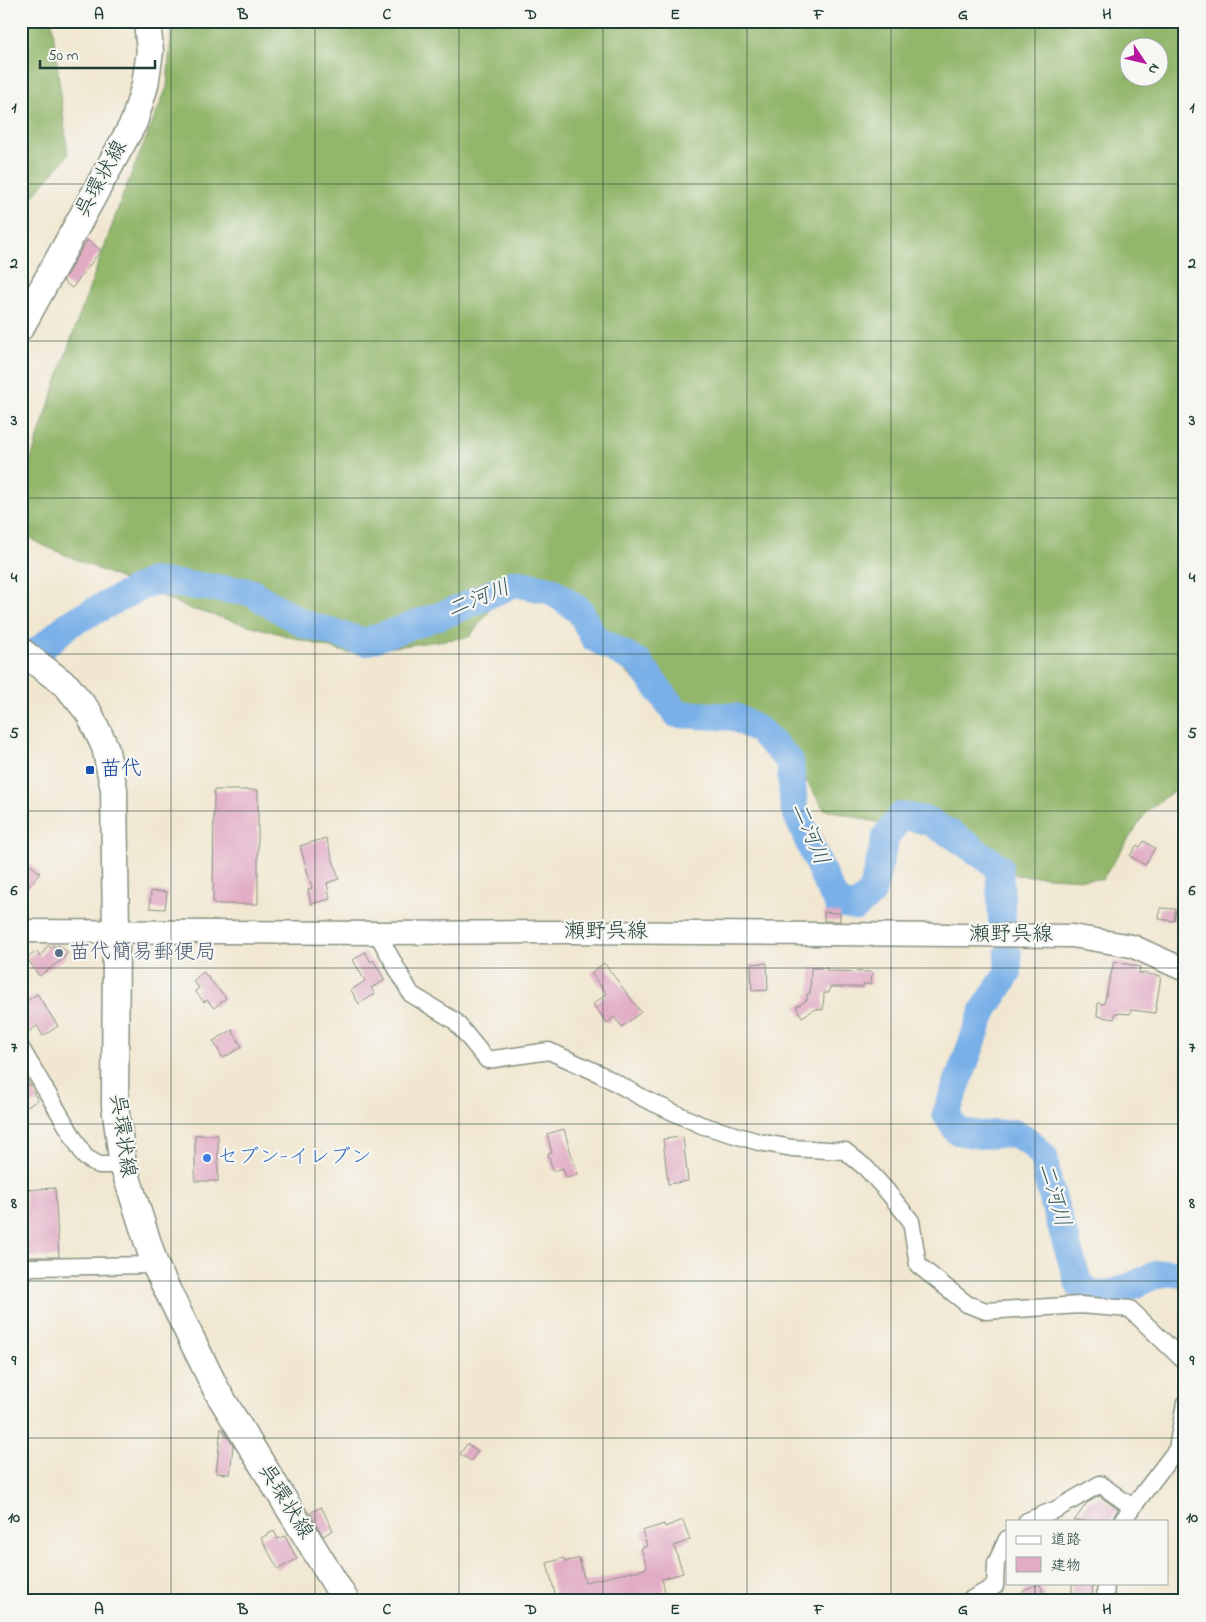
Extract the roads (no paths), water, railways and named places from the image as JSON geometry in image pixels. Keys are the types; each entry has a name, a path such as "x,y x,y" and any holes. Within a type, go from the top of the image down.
{"main road":[{"name":"呉環状線","path":"21,327 134,122 145,85 150,51 147,21"},
{"name":"呉環状線","path":"21,651 67,686 89,713 105,747 114,789 116,930 115,1106 123,1165 155,1265 217,1391 346,1601"},
{"name":"瀬野呉線","path":"21,931 567,932 1072,936 1132,946 1185,970"}],"street":[{"path":"377,933 412,994 455,1021 487,1060 549,1052 598,1073 644,1099 701,1125 759,1142 792,1148 845,1151 876,1179 911,1222 918,1265 967,1304 986,1311 1080,1306 1130,1309 1185,1362"},
{"path":"21,1048 85,1157 99,1165 123,1165"},
{"path":"21,1272 30,1267 155,1265"},
{"path":"1123,1520 1177,1449 1185,1403"},
{"path":"1030,1520 1057,1509 1100,1484 1132,1507"},
{"path":"968,1601 995,1586 996,1563 1006,1541"},
{"path":"1105,1601 1106,1584"}],"waterway":[{"name":"二河川","path":"21,657 38,651 69,624 152,581 250,592 304,624 365,642 453,611 515,583 550,590 580,611 594,638 638,662 677,714 735,717 760,731 790,761 794,808 827,884 838,904 856,907 872,893 886,836 901,816 926,820 956,837 999,867 1002,920"},
{"name":"二河川","path":"1008,955 1008,973 984,1010 946,1114 957,1131 980,1135 1014,1133 1031,1143 1044,1157 1048,1183 1079,1285 1096,1296 1122,1290 1160,1274 1176,1273 1185,1275"}],"place":[{"name":"苗代","path":"90,770"},
{"name":"苗代簡易郵便局","path":"59,953"},
{"name":"セブン-イレブン","path":"207,1158"}]}
